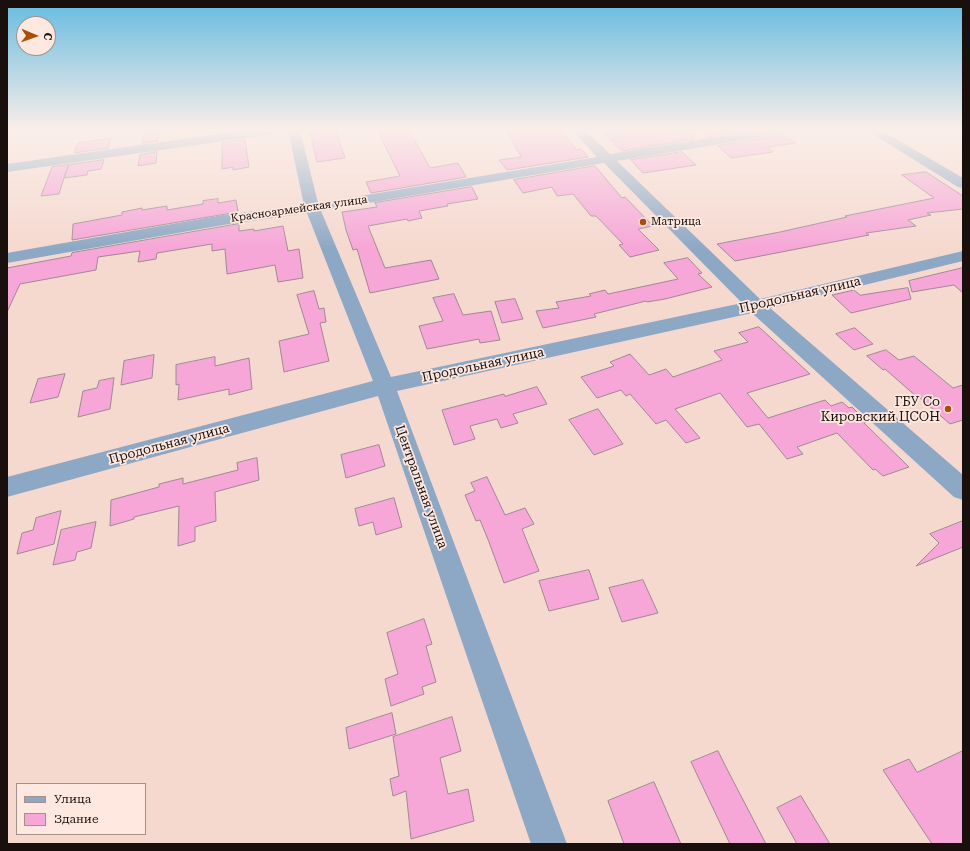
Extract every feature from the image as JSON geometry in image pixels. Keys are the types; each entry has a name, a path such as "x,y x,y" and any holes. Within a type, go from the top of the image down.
{"street":[{"name":"Центральная улица","path":"303,170 312,208 385,386 549,844"},
{"name":"Красноармейская улица","path":"7,258 223,220 312,208 548,170"},
{"path":"618,170 756,306 963,490"},
{"path":"939,170 963,184"},
{"name":"Продольная улица","path":"7,487 385,386 756,306 963,256"}],"building":[{"path":"51,170 67,170 59,194 41,196"},
{"path":"67,170 96,170 88,171 87,175 64,178"},
{"path":"397,170 462,170 466,177 371,193 366,182 400,176"},
{"path":"574,170 598,170 622,198 625,197 653,226 638,229 659,250 630,257 619,245 623,244 596,216 591,216 573,194 557,196 552,187 523,193 514,180"},
{"path":"640,170 665,170 643,173"},
{"path":"926,172 963,196 963,209 927,213 931,215 908,220 916,226 866,233 869,235 735,261 717,244 780,232 847,217 845,216 934,198 902,175"},
{"path":"472,187 478,199 447,204 448,206 419,211 422,218 408,221 407,219 368,226 385,268 431,260 439,279 370,293 357,249 353,250 346,230 342,212 377,207 375,203"},
{"path":"218,199 218,203 236,200 238,212 72,240 73,224 122,215 122,212 142,208 142,210 167,206 167,210 203,204 203,201"},
{"path":"239,224 239,231 254,229 254,231 283,226 288,251 299,249 303,278 278,282 275,265 227,274 225,249 212,251 212,244 157,253 156,259 138,262 140,251 98,257 96,270 20,284 7,312 7,268 71,256 72,253"},
{"path":"688,258 702,273 698,274 712,287 665,299 646,301 594,314 596,317 543,328 536,311 559,308 556,302 591,296 589,294 605,290 608,294 678,279 664,263"},
{"path":"963,268 963,293 954,285 912,292 909,281"},
{"path":"908,288 911,299 851,313 832,295 854,290 860,295"},
{"path":"314,291 319,309 324,308 326,322 320,323 329,361 284,372 279,341 309,334 297,295"},
{"path":"454,294 463,315 491,311 500,340 480,343 479,339 427,349 419,326 443,321 433,298"},
{"path":"515,299 523,319 502,323 495,302"},
{"path":"759,327 810,374 747,393 768,418 825,400 831,406 842,402 849,408 852,407 867,422 864,423 909,467 883,476 875,469 873,470 837,433 797,447 803,454 787,459 759,424 747,427 720,393 675,409 700,438 686,443 666,420 656,424 630,394 626,396 621,390 597,398 581,377 614,366 610,362 630,354 649,375 666,369 673,377 722,360 714,351 748,342 739,333"},
{"path":"855,328 873,344 854,350 836,334"},
{"path":"886,350 899,360 914,356 953,388 963,385 963,420 950,424 885,369 883,370 867,356"},
{"path":"154,355 152,378 121,385 124,361"},
{"path":"215,357 215,366 249,358 252,389 229,395 229,389 178,400 179,384 176,385 176,365"},
{"path":"65,374 58,397 30,403 38,379"},
{"path":"114,378 110,409 78,417 83,391 97,388 99,381"},
{"path":"537,387 547,404 513,414 518,423 501,428 497,419 470,426 475,439 454,445 442,410 504,394 505,396"},
{"path":"598,409 623,444 594,455 569,420"},
{"path":"379,445 385,466 346,478 341,455"},
{"path":"257,458 259,480 215,492 216,521 195,527 195,541 178,546 179,506 134,517 134,519 110,526 111,500 159,487 159,484 183,478 183,484 238,470 237,463"},
{"path":"487,477 505,515 525,508 534,524 522,529 539,571 504,583 480,520 476,521 465,495 475,491 471,483"},
{"path":"394,498 402,527 376,535 373,522 359,526 355,509"},
{"path":"61,511 54,544 17,554 22,533 33,530 36,518"},
{"path":"963,521 963,547 916,566 939,543 930,534"},
{"path":"96,522 91,548 77,552 75,560 53,565 61,530"},
{"path":"589,570 599,599 549,611 539,581"},
{"path":"643,580 658,613 622,622 609,588"},
{"path":"424,619 432,644 426,646 436,682 422,687 424,694 391,706 385,679 398,674 387,633"},
{"path":"392,713 396,734 349,749 346,728"},
{"path":"452,717 461,751 440,758 448,794 468,789 474,821 411,839 406,791 393,796 390,779 399,776 393,737"},
{"path":"718,751 766,844 730,844 691,762"},
{"path":"963,751 963,844 932,844 883,770 909,759 917,772"},
{"path":"654,782 681,844 624,844 608,801"},
{"path":"801,796 830,844 797,844 777,808"}],"place":[{"name":"Матрица","path":"643,222"},
{"name":"ГБУ Со Кировский ЦСОН","path":"948,409"}]}
